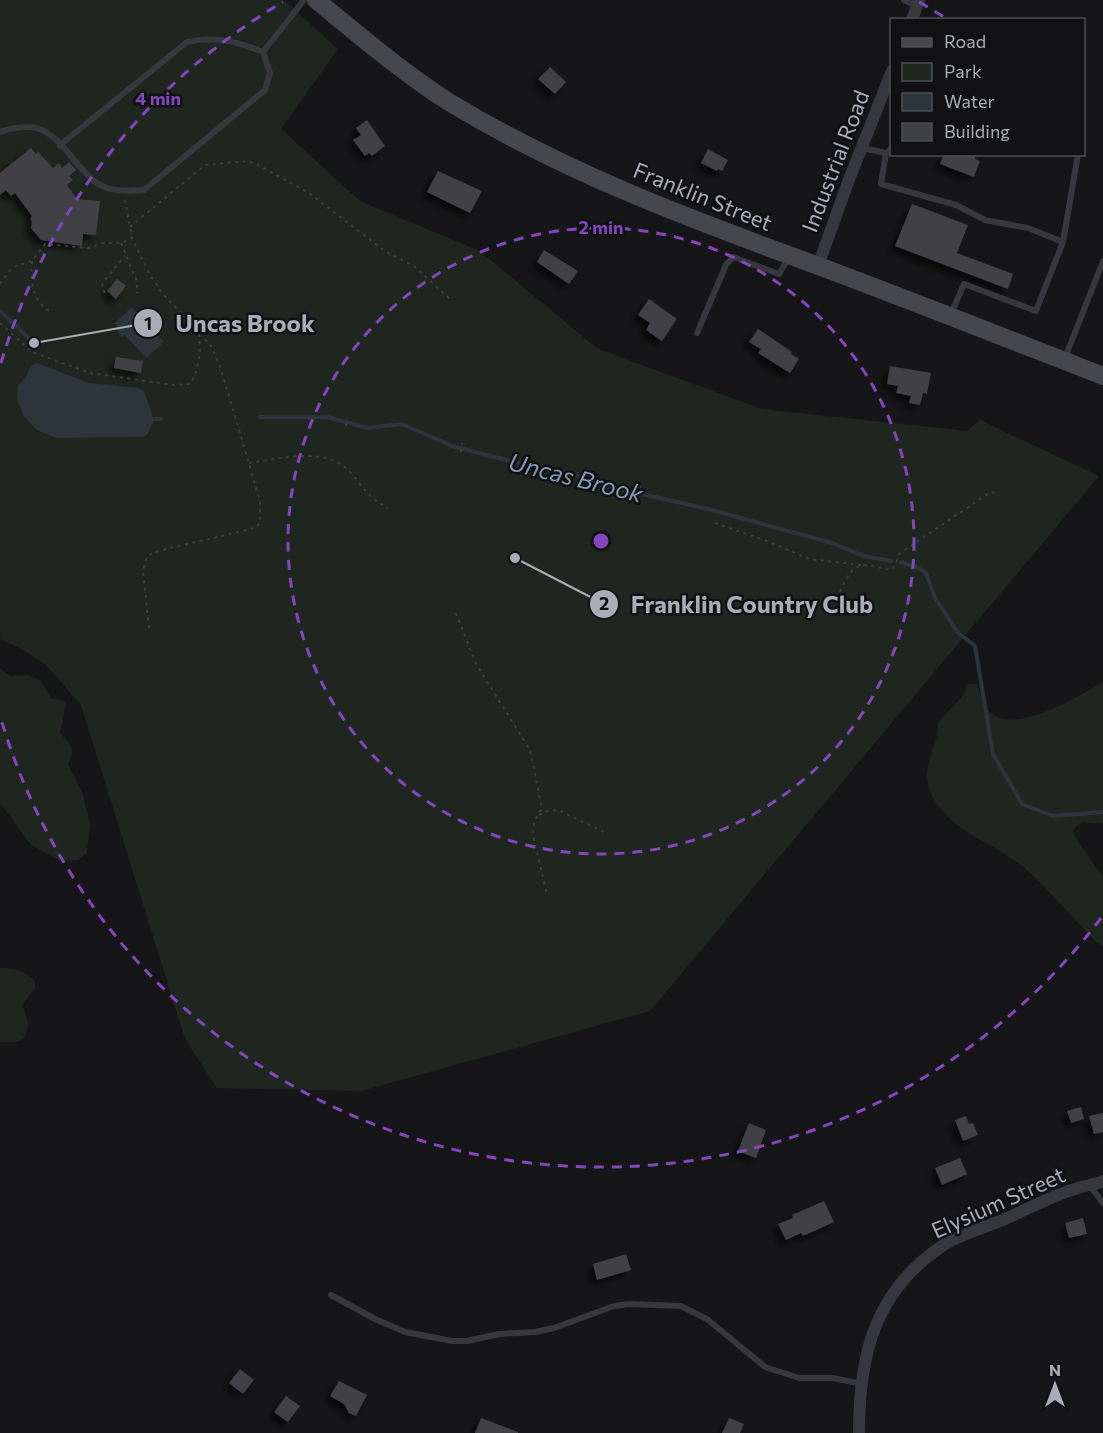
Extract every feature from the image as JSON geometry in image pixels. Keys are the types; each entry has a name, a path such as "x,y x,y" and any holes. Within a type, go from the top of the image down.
{"main road":[{"name":"Franklin Street","path":"316,0 423,84 541,154 587,175 790,256 1103,376"}],"street":[{"path":"913,18 918,3"},
{"name":"Industrial Road","path":"818,266 890,74"},
{"name":"Elysium Street","path":"859,1433 862,1369 870,1336 894,1291 916,1267 943,1245 1006,1219 1034,1204 1073,1189 1103,1181"}],"lane":[{"path":"262,52 304,0"},
{"path":"904,0 918,3"},
{"path":"60,144 187,42 205,38 222,39 262,52"},
{"path":"0,132 21,127 37,127 49,133 93,181 104,188 123,191 144,190 265,90 270,73 262,52"},
{"path":"861,148 889,151 880,184 956,205 985,220 1028,228 1064,242"},
{"path":"950,317 964,284 1036,311 1064,242 1078,156"},
{"path":"697,333 726,265 733,257 779,274 790,256"},
{"path":"1064,361 1103,261"},
{"path":"1090,1186 1103,1203"},
{"path":"331,1295 405,1332 452,1341 467,1341 499,1334 535,1332 554,1328 614,1306 629,1304 681,1306 707,1319 765,1367 799,1377 833,1377 862,1384"}],"path":[{"path":"130,227 205,165 248,161 309,193 386,252 414,266 451,300"},
{"path":"123,191 132,238 150,275 163,294 210,345 220,366 260,501 260,523 255,528 158,551 147,556 143,572 149,628"},
{"path":"0,285 14,267 32,261 45,244 88,248 104,243 121,243 132,238"},
{"path":"121,243 137,282 137,293"},
{"path":"105,293 102,287 103,282 125,256"},
{"path":"32,261 31,283 34,293 42,306 51,312"},
{"path":"0,323 32,352 90,373 183,386 190,384 195,376 200,354 199,334"},
{"path":"346,426 347,418"},
{"path":"461,452 462,443"},
{"path":"512,473 518,453"},
{"path":"249,463 307,457 330,459 348,470 369,496 388,508"},
{"path":"636,502 641,481"},
{"path":"715,523 809,559 891,570 900,553 989,493 996,492"},
{"path":"840,592 848,573 865,565"},
{"path":"456,613 476,664 530,750 542,808 534,822 532,836 547,894"},
{"path":"539,815 558,810 608,834"}],"green space":[{"path":"0,0 284,0 338,49 281,129 360,201 480,251 598,349 762,409 967,431 980,420 1099,476 650,1011 361,1091 217,1088 185,1039 81,705 45,664 0,639"},
{"path":"0,668 10,676 27,675 40,680 51,698 64,701 66,704 60,733 72,750 68,765 82,792 90,823 87,853 78,860 60,861 30,844 0,803"},
{"path":"1103,682 1103,824 1082,822 1073,830 1075,837 1103,877 1103,946 1097,943 1027,870 970,834 945,814 935,801 928,785 927,769 938,730 938,722 960,699 969,684 977,684 984,704 991,713 1002,719 1016,719 1032,717 1048,711"},
{"path":"0,968 19,970 35,981 35,988 23,1004 28,1025 26,1034 24,1039 15,1042 0,1042"}],"water":[{"path":"132,307 164,342 146,358 125,335 122,337 117,331 119,328 115,323"},
{"path":"37,363 89,383 138,388 144,391 154,420 147,435 143,437 56,438 37,430 23,415 17,399 18,386 32,365"}],"building":[{"path":"550,67 566,82 555,94 538,79"},
{"path":"367,120 385,146 372,156 369,153 365,156 353,140 361,135 356,128"},
{"path":"31,148 53,168 59,163 62,168 69,162 76,170 69,176 73,180 67,185 77,199 100,201 96,235 83,234 82,246 41,240 31,228 32,216 15,193 11,196 6,190 0,195 0,173"},
{"path":"708,149 728,160 722,171 701,163"},
{"path":"943,156 976,156 975,159 980,161 974,177 940,164"},
{"path":"438,171 482,191 470,213 427,192"},
{"path":"912,204 968,225 957,253 1013,274 1008,289 895,246"},
{"path":"544,250 578,271 569,284 537,262"},
{"path":"117,279 126,286 116,299 107,291"},
{"path":"649,299 677,319 662,341 646,330 650,323 638,315"},
{"path":"758,329 799,359 790,373 758,353 761,349 749,342"},
{"path":"116,357 143,361 141,373 114,368"},
{"path":"890,366 931,373 927,394 923,393 920,405 909,403 911,396 896,393 898,386 887,384"},
{"path":"1081,1107 1084,1119 1071,1123 1067,1111"},
{"path":"1103,1113 1103,1132 1094,1134 1089,1116"},
{"path":"966,1116 969,1124 973,1123 978,1135 963,1141 955,1120"},
{"path":"749,1123 766,1130 756,1158 738,1151"},
{"path":"960,1158 967,1174 942,1185 935,1168"},
{"path":"824,1201 834,1222 803,1236 801,1233 786,1240 778,1224"},
{"path":"1083,1218 1087,1234 1069,1238 1065,1223"},
{"path":"626,1254 631,1270 597,1280 593,1264"},
{"path":"240,1369 254,1380 243,1394 229,1383"},
{"path":"339,1381 367,1395 356,1416 349,1413 344,1404 330,1396"},
{"path":"286,1396 300,1406 288,1422 274,1412"},
{"path":"481,1418 518,1432 518,1433 475,1433"},
{"path":"729,1418 744,1424 740,1433 722,1433"}],"waterway":[{"name":"Uncas Brook","path":"0,311 34,343 35,349"},
{"name":"Uncas Brook","path":"260,417 327,417 368,428 402,424 452,446 530,466 565,472 615,488 708,509 832,543 863,556 891,561"},
{"name":"Uncas Brook","path":"150,419 161,419"},
{"name":"Uncas Brook","path":"901,562 926,573 935,598 958,633 975,646 993,754 1022,804 1053,816 1103,812"}],"place":[{"name":"Uncas Brook","path":"34,343"},
{"name":"Franklin Country Club","path":"515,558"}]}
